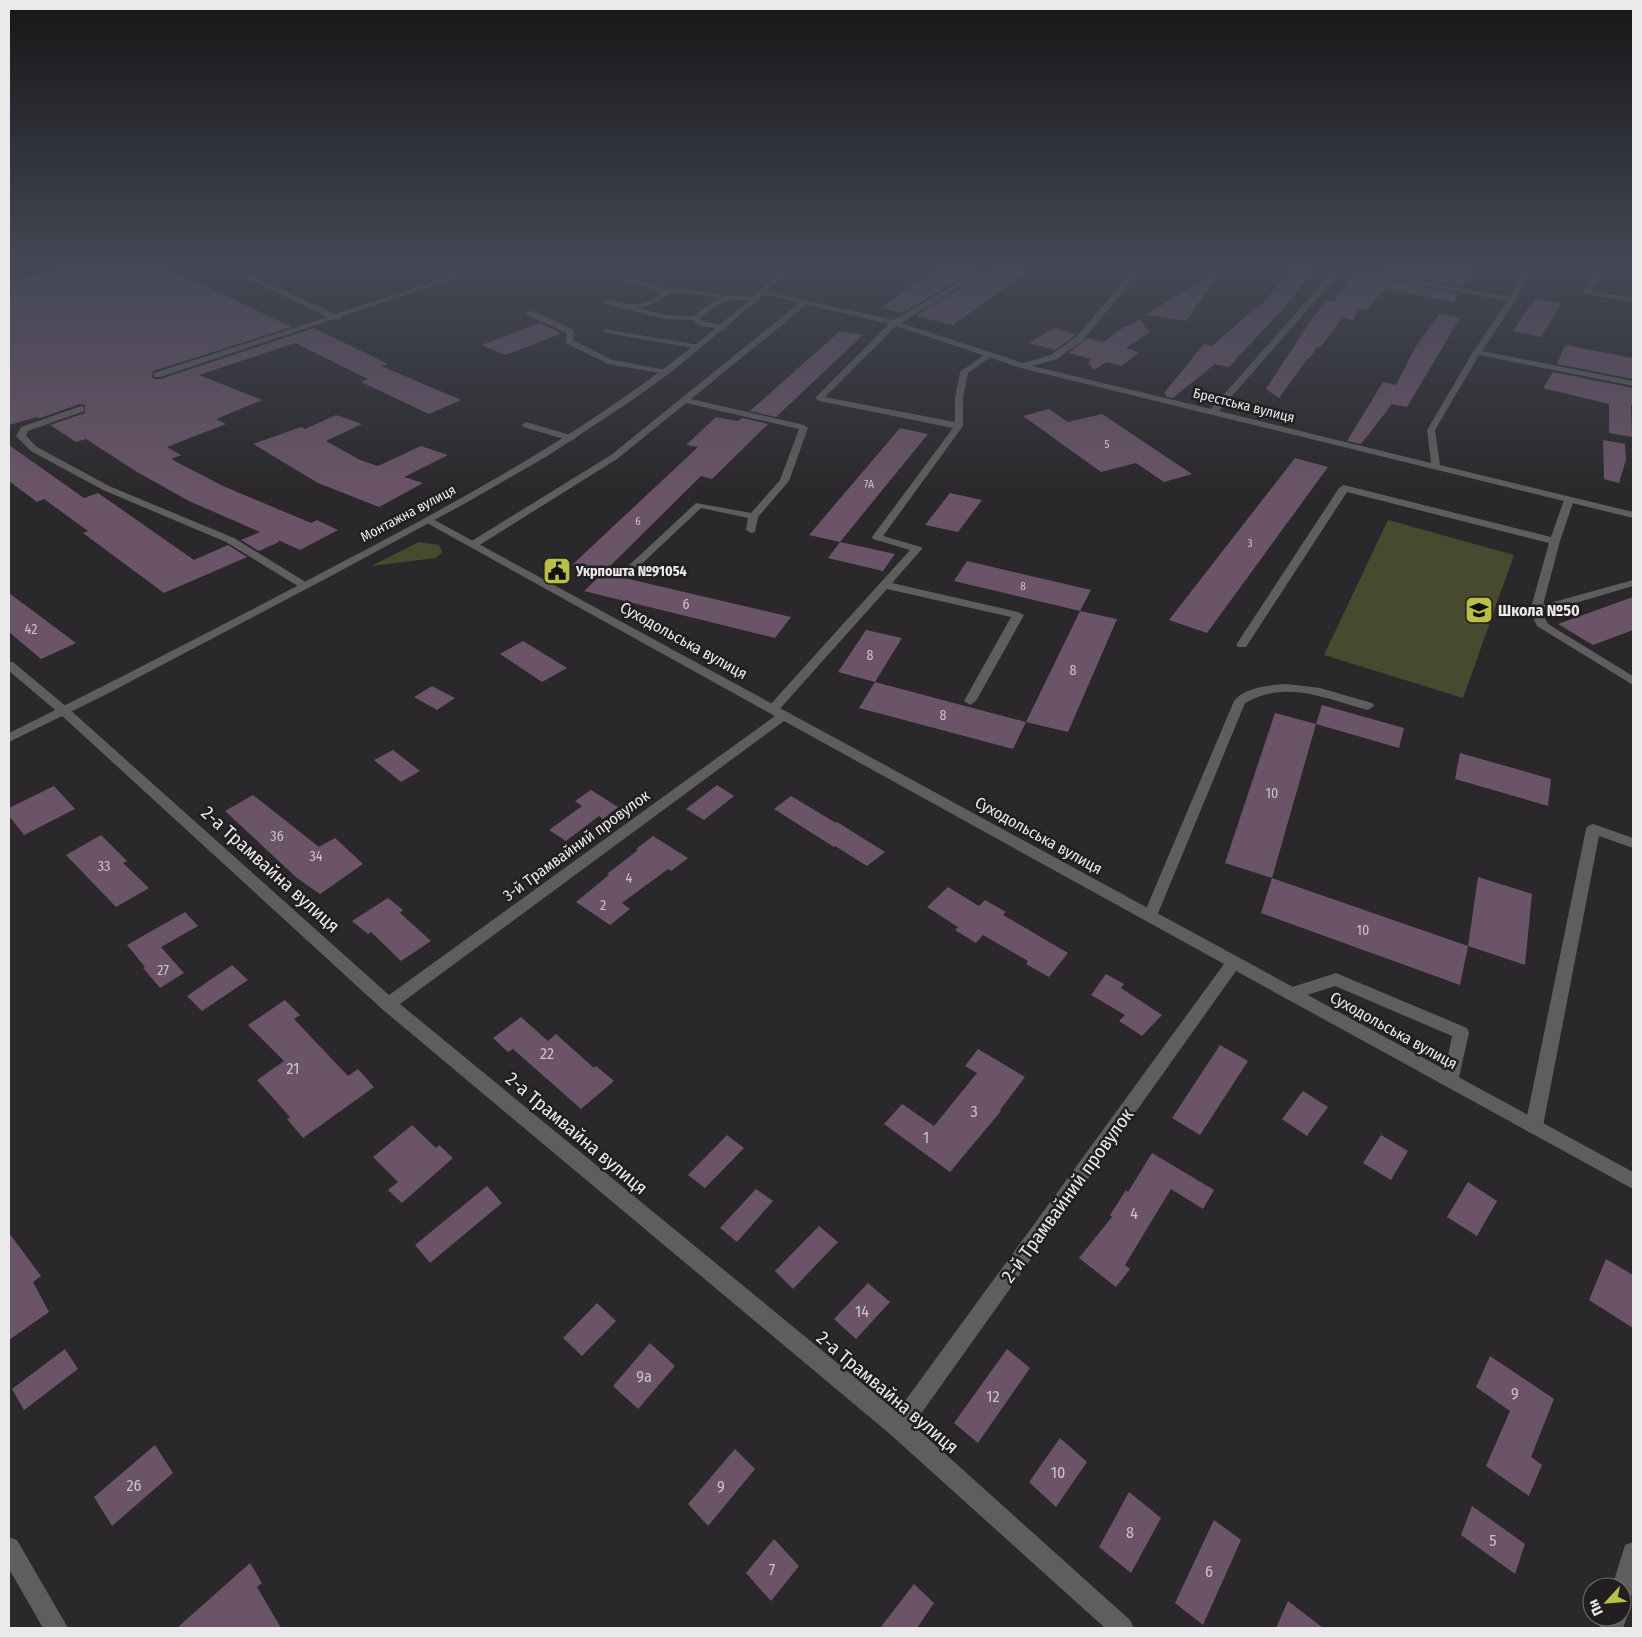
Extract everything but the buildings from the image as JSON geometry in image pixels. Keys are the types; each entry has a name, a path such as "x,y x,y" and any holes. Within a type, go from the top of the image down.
{"street":[{"path":"158,375 264,341"},
{"path":"570,341 612,362 666,372"},
{"path":"667,341 699,347"},
{"name":"Монтажна вулиця","path":"9,738 179,653 498,482 571,438 666,372 706,341"},
{"path":"474,544 614,457 757,341"},
{"path":"876,341 819,398 959,426 959,398 964,372 991,354"},
{"name":"Брестська вулиця","path":"952,341 1024,366 1633,515"},
{"path":"1024,366 1054,358 1077,341"},
{"path":"1213,412 1275,341"},
{"path":"1436,467 1431,430 1484,341"},
{"path":"1477,352 1633,384"},
{"path":"684,400 804,428 784,481 753,516 752,530"},
{"path":"81,409 24,429 21,436 34,449 106,488 230,540 305,586"},
{"path":"526,425 571,438"},
{"name":"3-й Трамвайний провулок","path":"388,1004 778,712 917,549 877,537 959,426"},
{"path":"1242,645 1344,488 1555,541"},
{"path":"1570,500 1555,541 1536,611 1543,626 1633,681"},
{"path":"628,571 699,505 753,516"},
{"name":"Суходольська вулиця","path":"429,520 1633,1181"},
{"path":"885,585 1018,615 970,700"},
{"name":"2-а Трамвайна вулиця","path":"9,665 64,711 388,1004 899,1427 1122,1628"},
{"path":"1150,916 1240,701 1250,693 1273,688 1298,687 1368,706"},
{"path":"1534,1126 1593,830 1633,843"},
{"name":"2-й Трамвайний провулок","path":"899,1427 1234,962"},
{"path":"1292,994 1336,979 1461,1033 1451,1081"},
{"path":"9,1548 56,1628"},
{"path":"1626,1577 1633,1553"}],"lane":[{"path":"1536,611 1633,583"}],"green space":[{"path":"1388,520 1514,555 1463,698 1324,655"},
{"path":"419,542 439,545 442,552 436,558 371,566"}],"place":[{"name":"Укрпошта №91054","path":"557,571"},
{"name":"Школа №50","path":"1479,610"}]}
